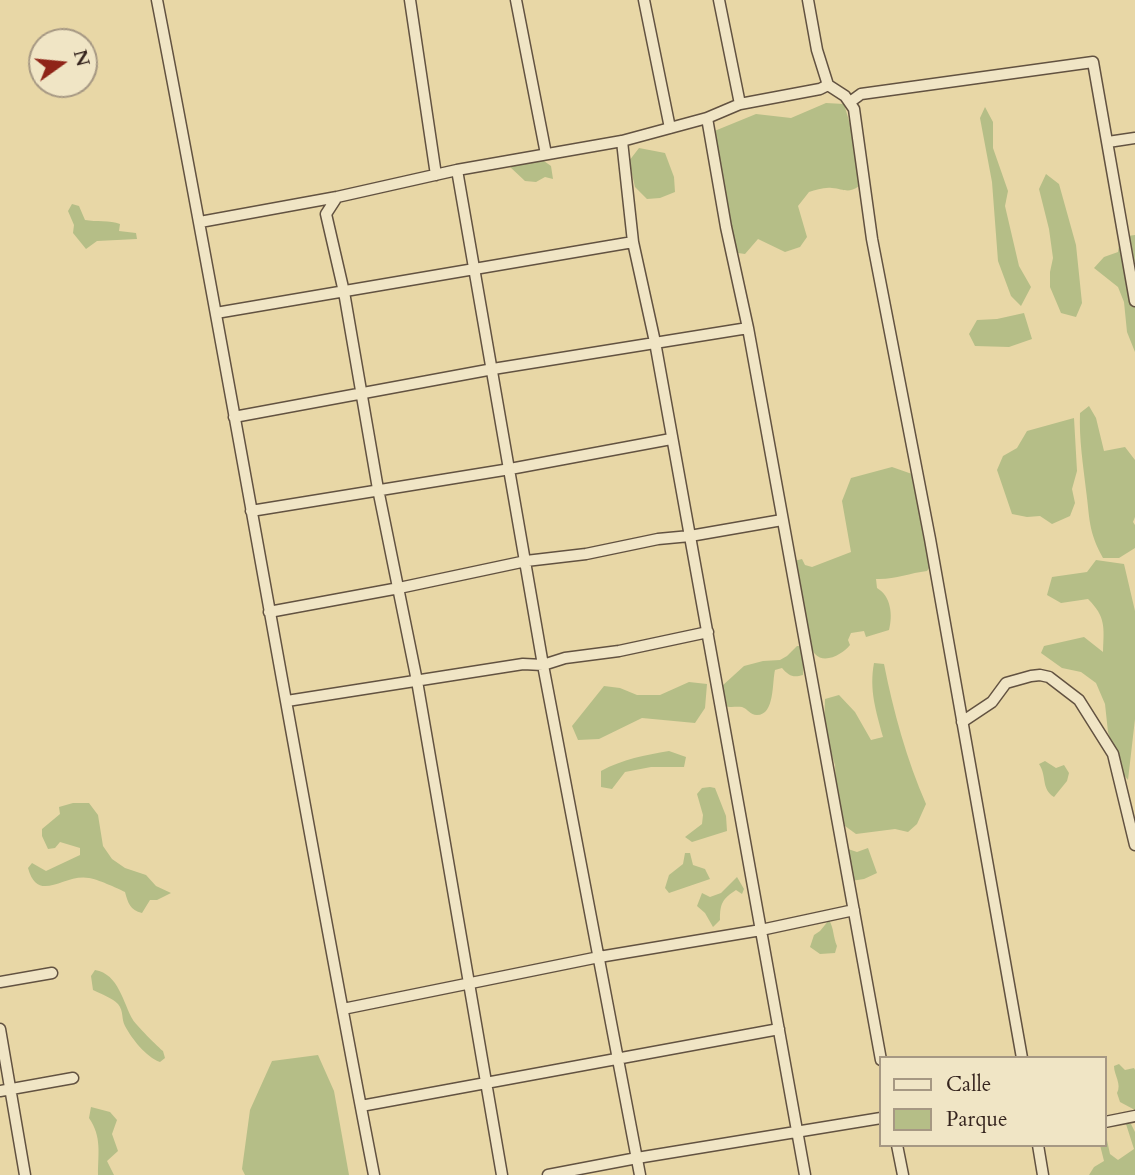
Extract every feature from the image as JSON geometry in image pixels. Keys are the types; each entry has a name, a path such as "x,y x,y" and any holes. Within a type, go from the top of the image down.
{"street":[{"path":"157,0 374,1175"},
{"path":"410,0 436,175"},
{"path":"516,0 546,155"},
{"path":"644,0 670,128"},
{"path":"719,0 740,104"},
{"path":"808,0 817,50 828,85 845,96 854,109 872,239 930,539 1022,1056"},
{"path":"850,102 862,94 1093,62 1135,301"},
{"path":"200,222 337,197 457,170 622,141 706,118 740,104 820,89 828,85"},
{"path":"706,118 748,328 880,1056"},
{"path":"1108,142 1135,138"},
{"path":"622,141 633,242 655,342 805,1175"},
{"path":"457,170 543,665 640,1175"},
{"path":"337,197 326,214 344,292 378,489 417,681 502,1175"},
{"path":"216,313 633,242"},
{"path":"234,417 492,369 748,328"},
{"path":"251,511 510,469 671,439"},
{"path":"269,611 399,588 526,561 586,554 658,539 782,520"},
{"path":"287,701 523,664 543,665 565,658 619,651 708,632"},
{"path":"962,722 992,702 1006,683 1031,676 1049,677 1079,700 1113,754 1135,845"},
{"path":"343,1009 599,957 761,930 854,910"},
{"path":"0,982 52,973"},
{"path":"0,1029 5,1090 25,1175"},
{"path":"361,1106 779,1029"},
{"path":"5,1090 73,1078"},
{"path":"1107,1122 1135,1116"},
{"path":"548,1175 880,1118"},
{"path":"897,1147 903,1175"},
{"path":"1038,1147 1043,1175"}],"green space":[{"path":"826,103 844,104 852,131 859,186 849,190 826,188 809,192 798,206 807,237 800,247 785,252 758,239 745,254 738,253 732,244 712,132 756,114 791,118"},
{"path":"985,107 993,122 993,148 1008,191 1005,206 1019,266 1031,287 1021,306 1011,296 998,261 992,182 980,118"},
{"path":"639,148 665,153 674,177 675,192 660,198 647,199 635,187 629,161"},
{"path":"537,156 551,166 553,179 545,177 536,182 525,181 509,166 511,159"},
{"path":"1046,174 1059,184 1076,245 1082,303 1076,317 1061,313 1050,287 1053,258 1039,189"},
{"path":"72,204 79,206 85,220 120,224 119,231 136,233 137,239 97,241 86,249 73,233 74,225 68,211"},
{"path":"1135,235 1135,352 1127,332 1124,302 1118,287 1094,268 1104,257 1118,252 1120,237"},
{"path":"1024,313 1032,339 1009,347 975,346 969,334 977,320"},
{"path":"1089,406 1096,418 1104,451 1125,447 1135,460 1135,548 1119,558 1103,558 1090,525 1080,423 1080,413"},
{"path":"1074,418 1077,471 1072,489 1075,503 1070,516 1052,524 1040,516 1012,514 997,470 1003,456 1017,448 1027,431"},
{"path":"892,467 912,474 931,565 927,571 876,579 877,588 882,591 890,606 889,630 866,637 864,631 851,633 848,640 850,645 843,651 834,657 819,657 806,633 798,630 794,614 790,562 802,559 805,565 812,567 851,552 842,501 851,478"},
{"path":"1096,560 1124,564 1135,611 1135,719 1128,780 1120,770 1108,732 1105,704 1096,683 1081,672 1062,668 1041,653 1044,646 1084,637 1103,652 1103,623 1098,611 1088,599 1061,603 1047,595 1052,577 1087,572"},
{"path":"797,646 804,646 803,675 791,676 782,668 775,670 772,697 763,714 755,715 742,707 725,706 722,686 744,666 780,660"},
{"path":"874,663 884,664 901,735 926,804 917,824 908,832 895,829 856,834 845,826 837,805 835,765 824,731 825,699 839,695 855,712 871,740 883,737 873,691"},
{"path":"689,682 707,684 705,708 695,723 642,718 599,739 578,740 572,726 604,686 620,688 637,695 660,695"},
{"path":"669,751 686,757 684,767 651,767 625,772 612,789 601,787 601,771 626,760"},
{"path":"1045,761 1056,768 1064,765 1069,773 1067,781 1054,797 1047,790 1039,764"},
{"path":"702,788 715,788 726,816 727,831 692,842 685,837 702,824 703,815 697,794"},
{"path":"73,803 89,803 98,815 103,846 112,859 125,868 146,875 156,886 171,893 157,900 150,900 142,913 130,906 125,892 93,879 80,878 45,886 32,879 28,868 32,863 46,871 80,855 80,848 60,842 55,848 48,849 42,836 42,829 60,814 59,807"},
{"path":"868,848 877,873 851,881 848,849 857,852"},
{"path":"685,853 690,853 693,865 705,869 710,879 669,893 665,888 669,875 683,864"},
{"path":"737,877 744,889 742,894 736,890 725,899 721,906 720,920 713,927 705,913 697,906 702,893 710,897 721,893"},
{"path":"829,920 837,946 835,953 820,954 810,947 814,935"},
{"path":"95,970 110,977 115,983 133,1020 163,1051 165,1058 160,1062 145,1052 131,1036 118,1004 93,990 91,976"},
{"path":"318,1055 334,1091 349,1175 245,1175 242,1169 250,1110 272,1061"},
{"path":"1119,1064 1125,1070 1135,1070 1135,1110 1120,1102 1114,1066"},
{"path":"91,1107 110,1112 117,1120 112,1134 118,1151 107,1161 114,1175 98,1175 96,1132 89,1118"},
{"path":"1126,1124 1131,1124 1135,1132 1135,1175 1089,1175 1094,1167 1104,1161 1100,1147 1107,1147 1107,1140 1110,1154 1118,1160 1134,1149"}]}
